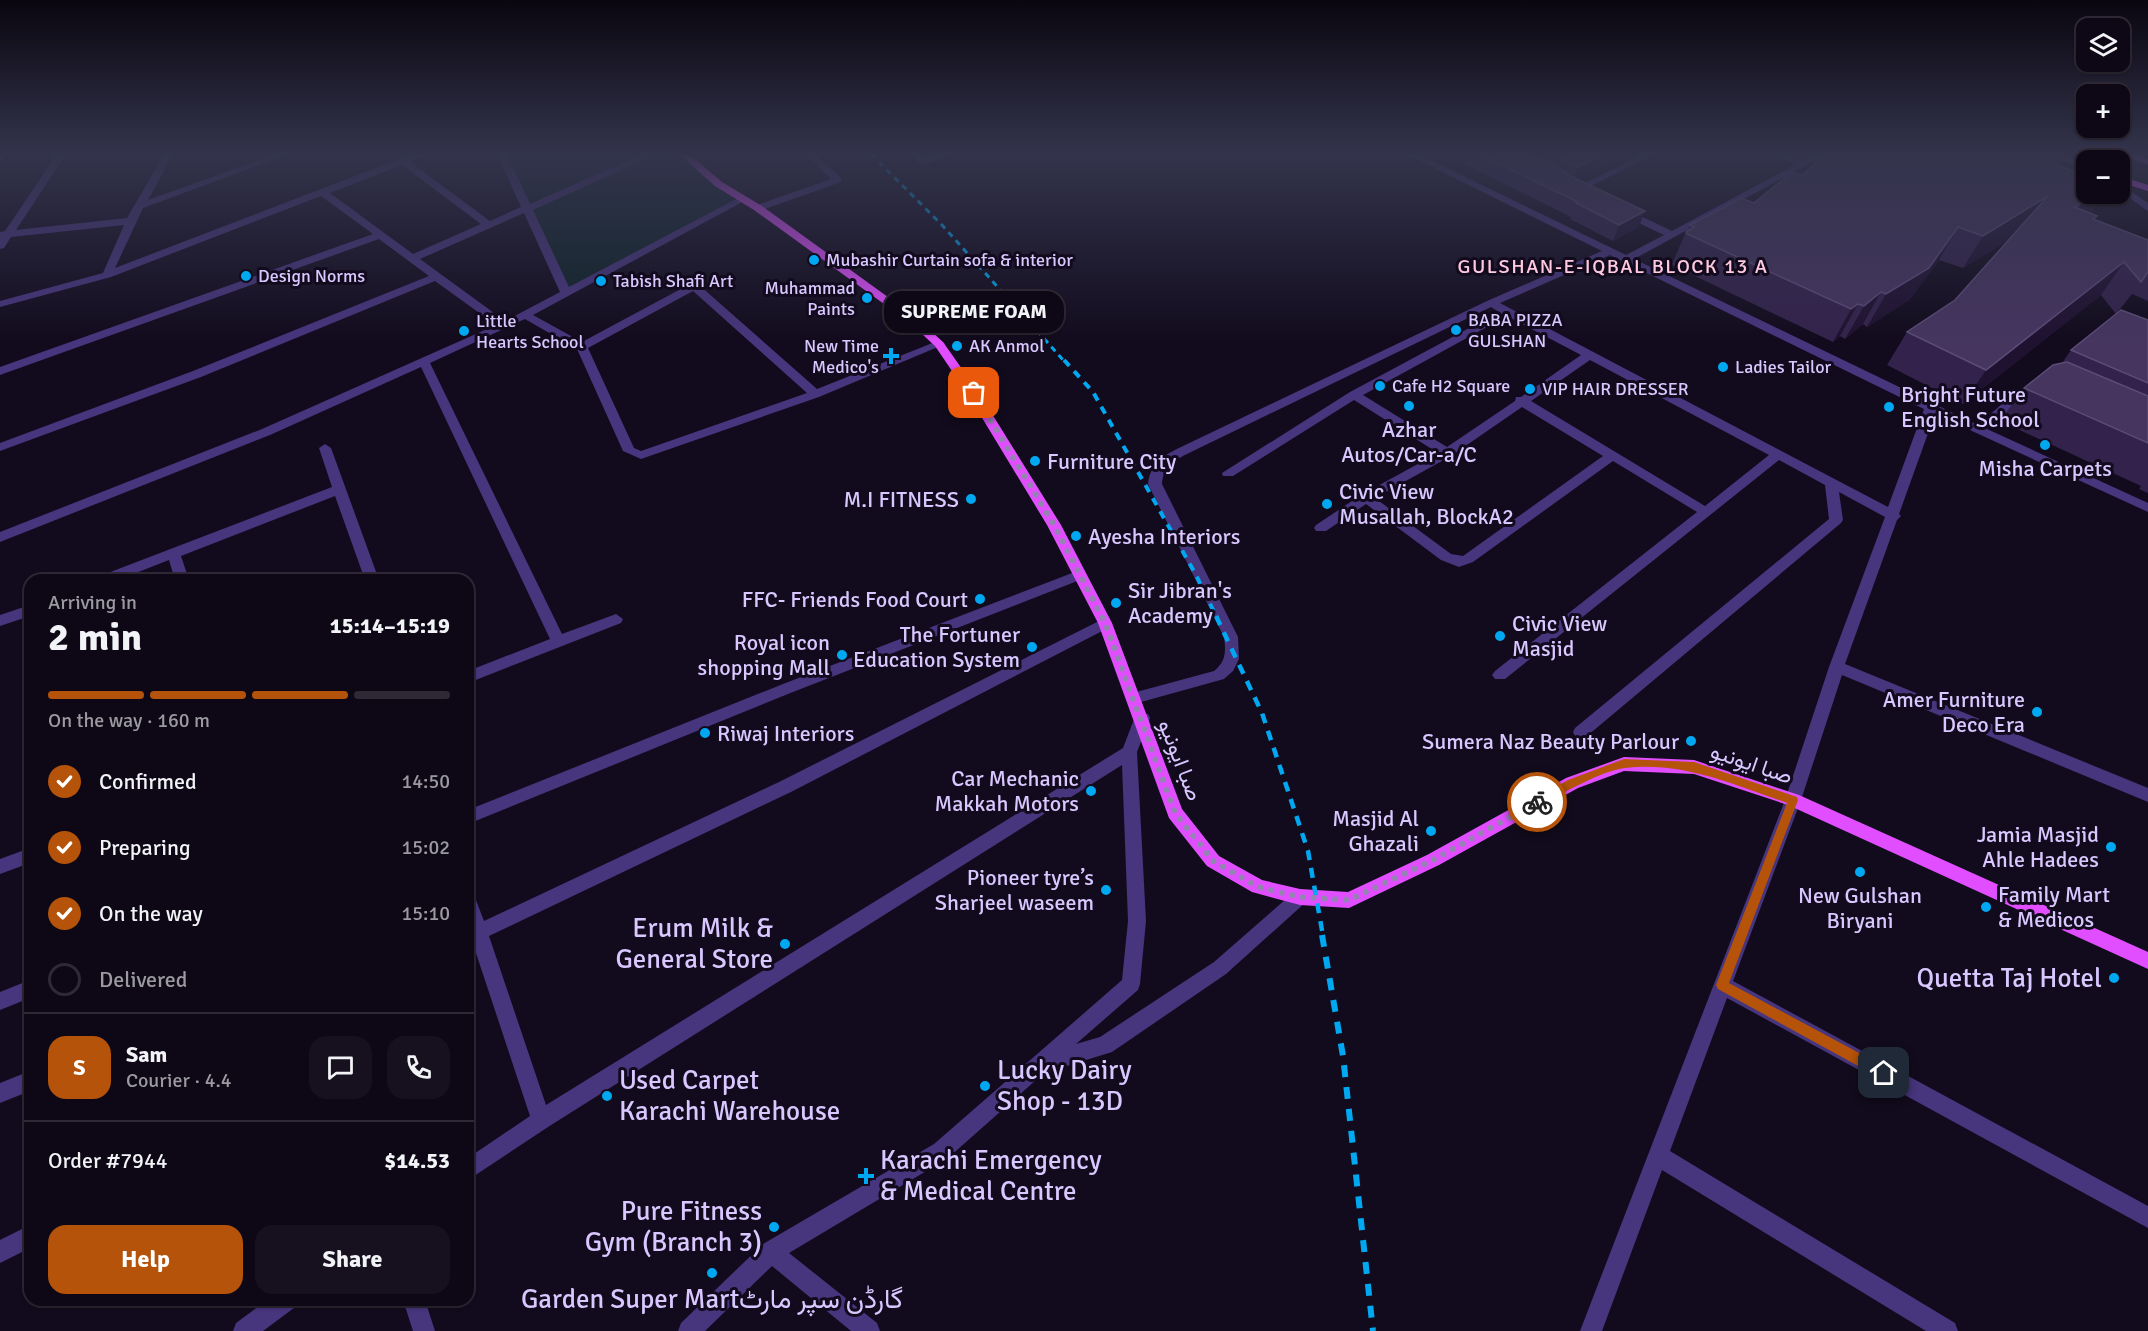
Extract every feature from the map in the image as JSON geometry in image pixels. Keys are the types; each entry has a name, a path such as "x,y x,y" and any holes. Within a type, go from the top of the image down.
{"main road":[{"name":"صبا ایونیو","path":"769,216 913,320 939,344 974,393 1018,464 1105,623 1142,718 1175,813 1213,861 1258,887 1300,897 1349,900 1433,860 1572,783 1624,764 1694,766 1793,800 2148,961"}],"street":[{"path":"0,246 4,235 18,216"},
{"path":"107,275 134,216"},
{"path":"0,304 107,275 260,216"},
{"path":"355,216 504,326"},
{"path":"477,216 490,226"},
{"path":"413,258 513,216"},
{"path":"531,216 566,293"},
{"path":"0,537 266,432 504,326 711,216"},
{"path":"1536,216 1931,408 2148,508"},
{"path":"1631,216 1670,234"},
{"path":"1624,260 1704,216"},
{"path":"4,235 131,221"},
{"path":"0,371 381,235"},
{"path":"1134,698 1219,675 1229,667 1234,654 1231,638 1155,484 1155,473 1160,465 1185,450 1491,303 1609,252"},
{"path":"0,447 197,374 437,276"},
{"path":"582,347 694,286 815,394"},
{"path":"1491,303 1894,516"},
{"path":"1228,474 1354,394 1508,311"},
{"path":"524,314 582,347 629,451 641,455 815,394 939,344"},
{"path":"1321,528 1366,498 1447,453 1520,400 1591,354"},
{"path":"424,362 558,641"},
{"path":"1979,430 2023,392 2033,388 2045,389"},
{"path":"1354,394 1447,453"},
{"path":"1520,400 1706,512"},
{"path":"1591,1331 1793,800 1837,668 1894,516 1931,408"},
{"path":"325,448 370,574"},
{"path":"1500,675 1779,454"},
{"path":"1366,498 1446,557 1459,562 1468,559 1613,455"},
{"path":"1581,732 1836,519 1831,482"},
{"path":"121,574 340,489"},
{"path":"174,554 180,574"},
{"path":"474,815 789,688 1080,575"},
{"path":"0,621 24,612"},
{"path":"474,674 616,619"},
{"path":"478,932 785,787 1105,623"},
{"path":"1837,668 2148,795"},
{"path":"689,1331 771,1252 941,1151 1131,984 1137,921 1129,752 1142,718"},
{"path":"474,1166 541,1120 1129,752"},
{"path":"0,867 24,857"},
{"path":"1037,1066 1105,1045 1220,968 1300,897"},
{"path":"474,919 541,1120"},
{"path":"1722,985 2148,1217"},
{"path":"0,1001 24,991"},
{"path":"0,1093 24,1083"},
{"path":"1658,1156 1947,1331"},
{"path":"0,1252 24,1239"},
{"path":"771,1252 870,1331"},
{"path":"244,1331 278,1306"},
{"path":"416,1306 424,1331"}],"green space":[{"path":"531,216 704,216 566,293"}],"building":[{"path":"1602,216 1636,216 1619,225"},
{"path":"1707,216 2015,216 1983,236 1958,227 1929,268 1886,294 1881,292 1864,306 1858,304 1851,309 1687,234 1686,232 1694,227 1690,225"},
{"path":"2030,216 2097,216 2093,219 2148,240 2148,272 2141,282 2124,262 1986,370 1907,332 1955,300"},
{"path":"2121,310 2148,320 2148,383 2071,350"},
{"path":"2067,362 2148,396 2148,443 2024,388 2053,365"}],"railway":[{"path":"933,216 1065,362"},
{"path":"1064,360 1093,392 1196,575 1217,618"},
{"path":"1216,616 1262,713 1308,851 1323,936"},
{"path":"1322,935 1343,1056 1373,1331"}],"way so far":[{"path":"974,393 1054,525 1105,623 1142,718 1175,813 1213,861 1258,887 1300,897 1349,900 1433,860 1537,802"}],"place":[{"name":"Mubashir Curtain sofa & interior","path":"814,260"},
{"name":"Design Norms","path":"246,276"},
{"name":"Tabish Shafi Art","path":"601,281"},
{"name":"Muhammad Paints","path":"867,298"},
{"name":"BABA PIZZA GULSHAN","path":"1456,330"},
{"name":"Little Hearts School","path":"464,331"},
{"name":"AK Anmol","path":"957,346"},
{"name":"New Time Medico's","path":"891,356"},
{"name":"Ladies Tailor","path":"1723,367"},
{"name":"Cafe H2 Square","path":"1380,386"},
{"name":"VIP HAIR DRESSER","path":"1530,389"},
{"name":"SUPREME FOAM","path":"974,393"},
{"name":"Azhar Autos/Car-a/C","path":"1409,406"},
{"name":"Bright Future English School","path":"1889,407"},
{"name":"Misha Carpets","path":"2045,445"},
{"name":"Furniture City","path":"1035,461"},
{"name":"M.I FITNESS","path":"971,499"},
{"name":"Civic View Musallah, BlockA2","path":"1327,504"},
{"name":"Ayesha Interiors","path":"1076,536"},
{"name":"FFC- Friends Food Court","path":"980,599"},
{"name":"Sir Jibran's Academy","path":"1116,603"},
{"name":"Civic View Masjid","path":"1500,636"},
{"name":"The Fortuner Education System","path":"1032,647"},
{"name":"Royal icon shopping Mall","path":"842,655"},
{"name":"Amer Furniture Deco Era","path":"2037,712"},
{"name":"Riwaj Interiors","path":"705,733"},
{"name":"Sumera Naz Beauty Parlour","path":"1691,741"},
{"name":"Car Mechanic Makkah Motors","path":"1091,791"},
{"name":"Masjid Al Ghazali","path":"1431,831"},
{"name":"Jamia Masjid Ahle Hadees","path":"2111,847"},
{"name":"New Gulshan Biryani","path":"1860,872"},
{"name":"Pioneer tyre’s Sharjeel waseem","path":"1106,890"},
{"name":"Family Mart & Medicos","path":"1986,907"},
{"name":"Erum Milk & General Store","path":"785,944"},
{"name":"Quetta Taj Hotel","path":"2114,978"},
{"name":"Lucky Dairy Shop - 13D","path":"985,1086"},
{"name":"Used Carpet Karachi Warehouse","path":"607,1096"},
{"name":"Karachi Emergency & Medical Centre","path":"866,1176"},
{"name":"Pure Fitness Gym (Branch 3)","path":"774,1227"},
{"name":"Garden Super Martگارڈن سپر مارٹ","path":"712,1273"}],"district":[{"name":"GULSHAN-E-IQBAL BLOCK 13 A","path":"1613,266"}],"route":[{"path":"1537,802 1572,783 1624,764 1694,766 1793,800 1722,985 1884,1073"}]}
